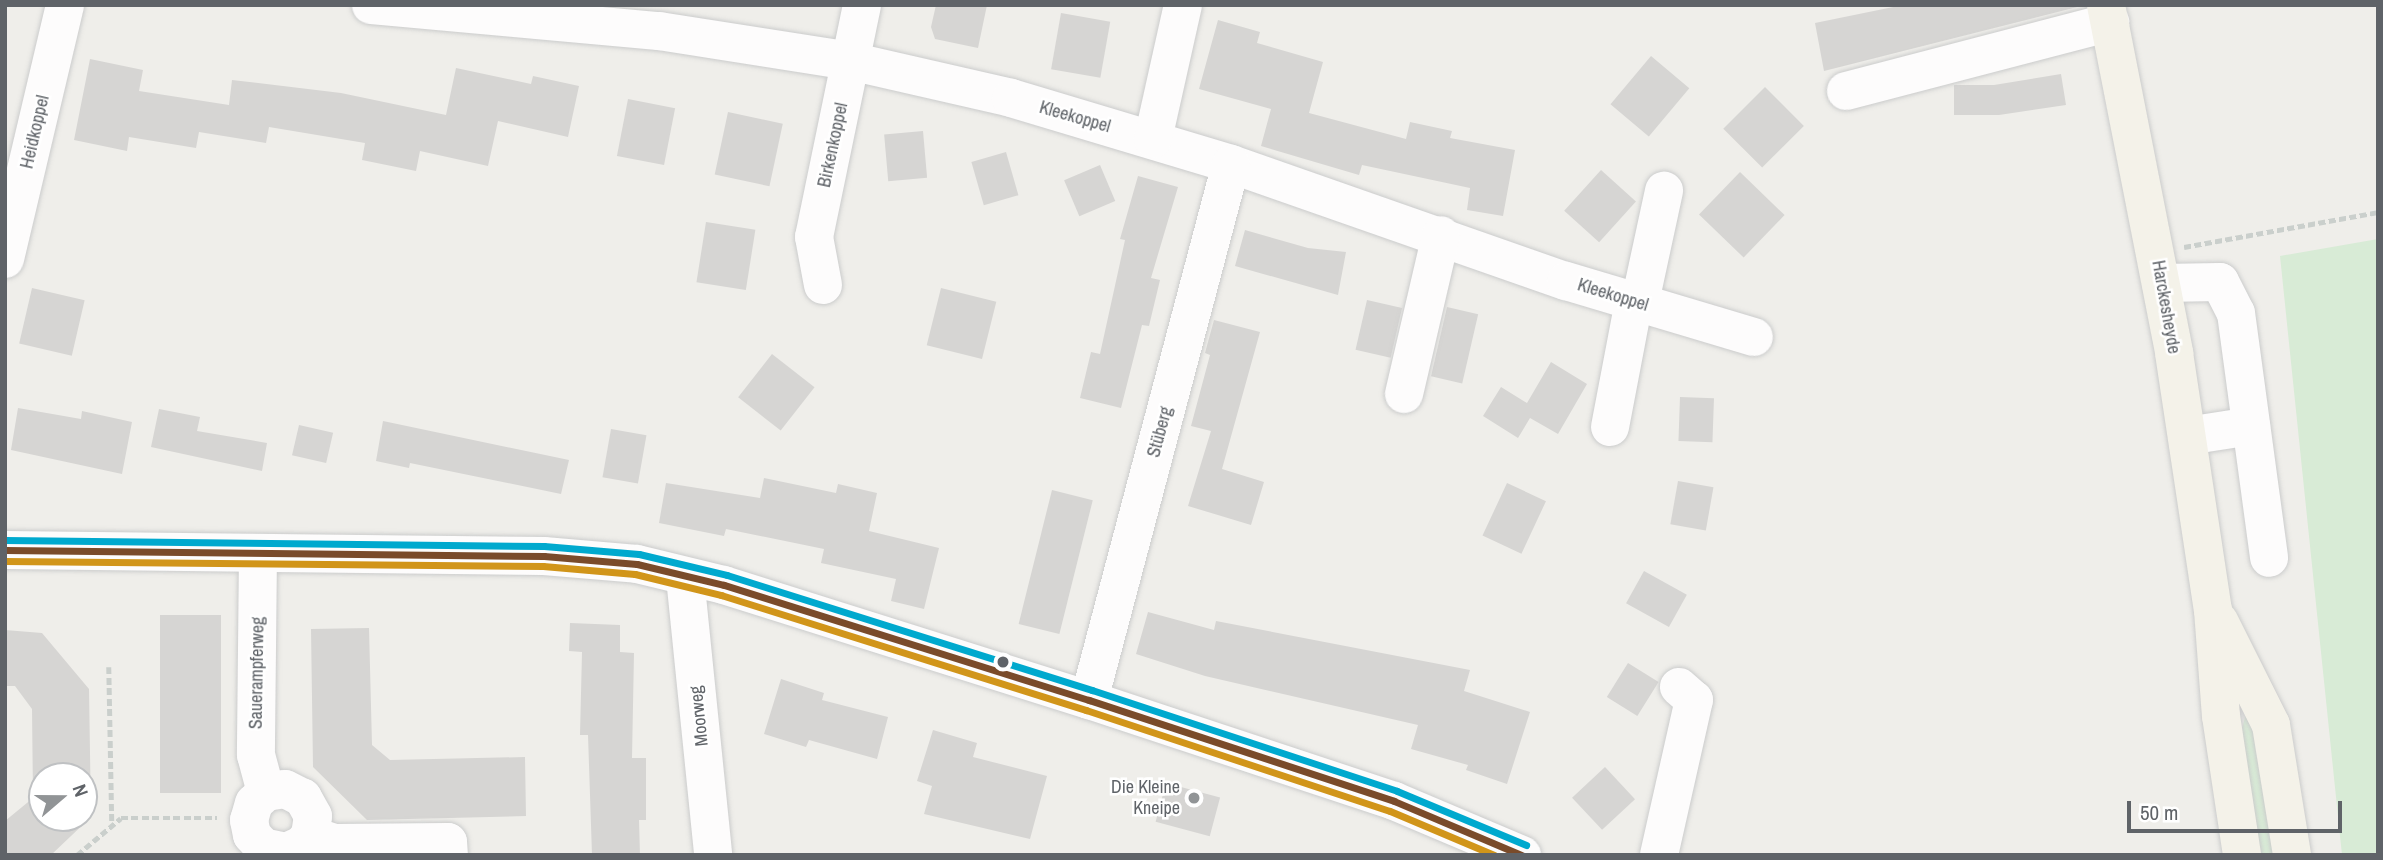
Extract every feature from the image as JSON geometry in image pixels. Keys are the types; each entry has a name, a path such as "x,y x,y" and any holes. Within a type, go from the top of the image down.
{"main road":[{"name":"Harckesheyde","path":"2108,14 2159,269 2187,436 2213,610 2221,716 2242,855"},
{"name":"Harckesheyde","path":"2213,610 2271,725 2291,855"}],"street":[{"name":"Heidkoppel","path":"5,260 65,5"},
{"name":"Kleekoppel","path":"371,5 659,31 850,61 1011,98 1231,164 1637,302 1754,337"},
{"name":"Birkenkoppel","path":"823,285 814,237 862,5"},
{"path":"1153,139 1183,5"},
{"path":"1846,91 2108,14"},
{"name":"Stüberg","path":"1089,700 1231,164"},
{"path":"1610,427 1664,191"},
{"path":"1404,394 1441,235"},
{"path":"2159,269 2220,282 2235,313 2269,558"},
{"path":"2187,436 2251,426"},
{"path":"5,550 544,556 637,564 1089,700 1394,801 1522,855"},
{"name":"Sauerampferweg","path":"257,806 258,553"},
{"name":"Moorweg","path":"685,577 713,855"},
{"path":"1660,855 1694,701 1679,687"},
{"path":"257,806 285,789 303,798 313,816 310,835 335,843 448,842 449,855"}],"path":[{"path":"2159,269 2378,212"},
{"path":"109,667 112,825"},
{"path":"77,855 121,818 257,806"}],"green space":[{"path":"2378,239 2378,855 2342,855 2280,256"},
{"path":"2246,714 2261,729 2279,855 2259,855 2241,732"}],"building":[{"path":"936,5 987,5 978,48 935,39 931,27"},
{"path":"1903,5 2085,5 1824,71 1815,23"},
{"path":"1061,13 1110,22 1100,78 1051,69"},
{"path":"1218,20 1260,32 1257,43 1323,62 1309,113 1406,139 1410,122 1452,131 1450,138 1515,150 1503,216 1467,210 1470,188 1362,165 1359,175 1261,146 1271,109 1199,89"},
{"path":"1651,56 1689,88 1649,136 1611,104"},
{"path":"90,59 143,70 139,91 229,105 232,80 341,93 446,115 456,68 531,84 533,76 579,86 568,137 498,121 488,166 420,151 416,171 362,160 365,143 269,127 266,143 199,132 196,148 129,137 127,151 74,140"},
{"path":"2061,74 2066,105 1999,115 1954,115 1954,85 1994,85"},
{"path":"1765,87 1804,126 1762,168 1723,129"},
{"path":"628,99 675,108 664,165 617,156"},
{"path":"728,112 783,124 769,186 715,175"},
{"path":"923,131 927,178 888,181 884,134"},
{"path":"1006,152 1018,195 984,205 971,162"},
{"path":"1100,165 1115,201 1079,216 1064,180"},
{"path":"1601,170 1636,201 1599,242 1564,211"},
{"path":"1740,172 1785,215 1744,258 1699,214"},
{"path":"1138,176 1178,187 1151,278 1160,280 1149,326 1142,325 1121,408 1080,398 1091,352 1100,354 1125,240 1120,239"},
{"path":"706,222 755,230 746,290 696,282"},
{"path":"1245,230 1308,248 1346,252 1338,295 1235,266"},
{"path":"32,288 85,300 72,356 19,344"},
{"path":"941,288 996,302 982,359 927,345"},
{"path":"1367,300 1402,308 1391,358 1356,350"},
{"path":"1447,307 1478,314 1462,383 1431,376"},
{"path":"1214,320 1260,332 1222,469 1264,482 1251,525 1188,506 1211,431 1191,426 1210,355 1205,353"},
{"path":"772,354 815,387 781,431 738,397"},
{"path":"1551,362 1587,384 1558,434 1530,418 1518,438 1483,416 1501,387 1527,403"},
{"path":"1680,397 1714,398 1712,442 1678,441"},
{"path":"18,408 81,419 82,411 132,422 122,474 11,450"},
{"path":"159,409 200,417 197,431 267,443 262,471 151,447"},
{"path":"383,421 569,460 561,494 410,463 409,468 376,461"},
{"path":"299,425 333,433 326,463 292,455"},
{"path":"611,429 646,435 638,484 602,477"},
{"path":"764,478 836,493 838,484 877,493 869,531 939,548 924,609 891,601 896,579 821,563 824,549 726,529 724,536 659,523 666,483 760,498"},
{"path":"1678,481 1713,487 1706,531 1670,524"},
{"path":"1507,483 1546,501 1521,554 1482,536"},
{"path":"1052,490 1093,500 1059,634 1019,624"},
{"path":"1644,571 1687,595 1669,627 1626,603"},
{"path":"1148,612 1214,630 1216,621 1470,670 1464,691 1530,712 1507,784 1466,770 1468,765 1411,749 1418,725 1205,676 1136,654"},
{"path":"160,615 221,615 221,793 160,793"},
{"path":"570,623 620,625 620,652 634,653 632,758 646,758 646,820 639,820 640,855 592,855 588,735 580,735 582,652 569,651"},
{"path":"369,628 372,745 390,760 525,757 526,816 367,820 313,767 311,629"},
{"path":"5,630 42,633 89,689 90,762 33,762 32,709 15,686 5,686"},
{"path":"1628,663 1659,682 1637,716 1607,697"},
{"path":"781,679 824,693 822,700 888,717 877,759 809,740 806,747 764,734"},
{"path":"933,730 977,743 973,757 1047,776 1030,839 924,814 932,786 917,781"},
{"path":"1605,767 1635,799 1602,830 1572,798"},
{"path":"1166,783 1220,797 1210,836 1156,822"},
{"path":"28,802 28,832 75,832 51,855 5,855 5,821"}],"transit line":[{"path":"5,540 544,546 639,554 727,575 1092,690 1397,791 1526,845"},
{"path":"5,550 544,556 637,564 724,585 1089,700 1394,801 1521,855"},
{"path":"5,561 543,566 635,574 721,595 1086,710 1390,811 1494,855"}],"place":[{"name":"Die Kleine Kneipe","path":"1194,798"}]}
